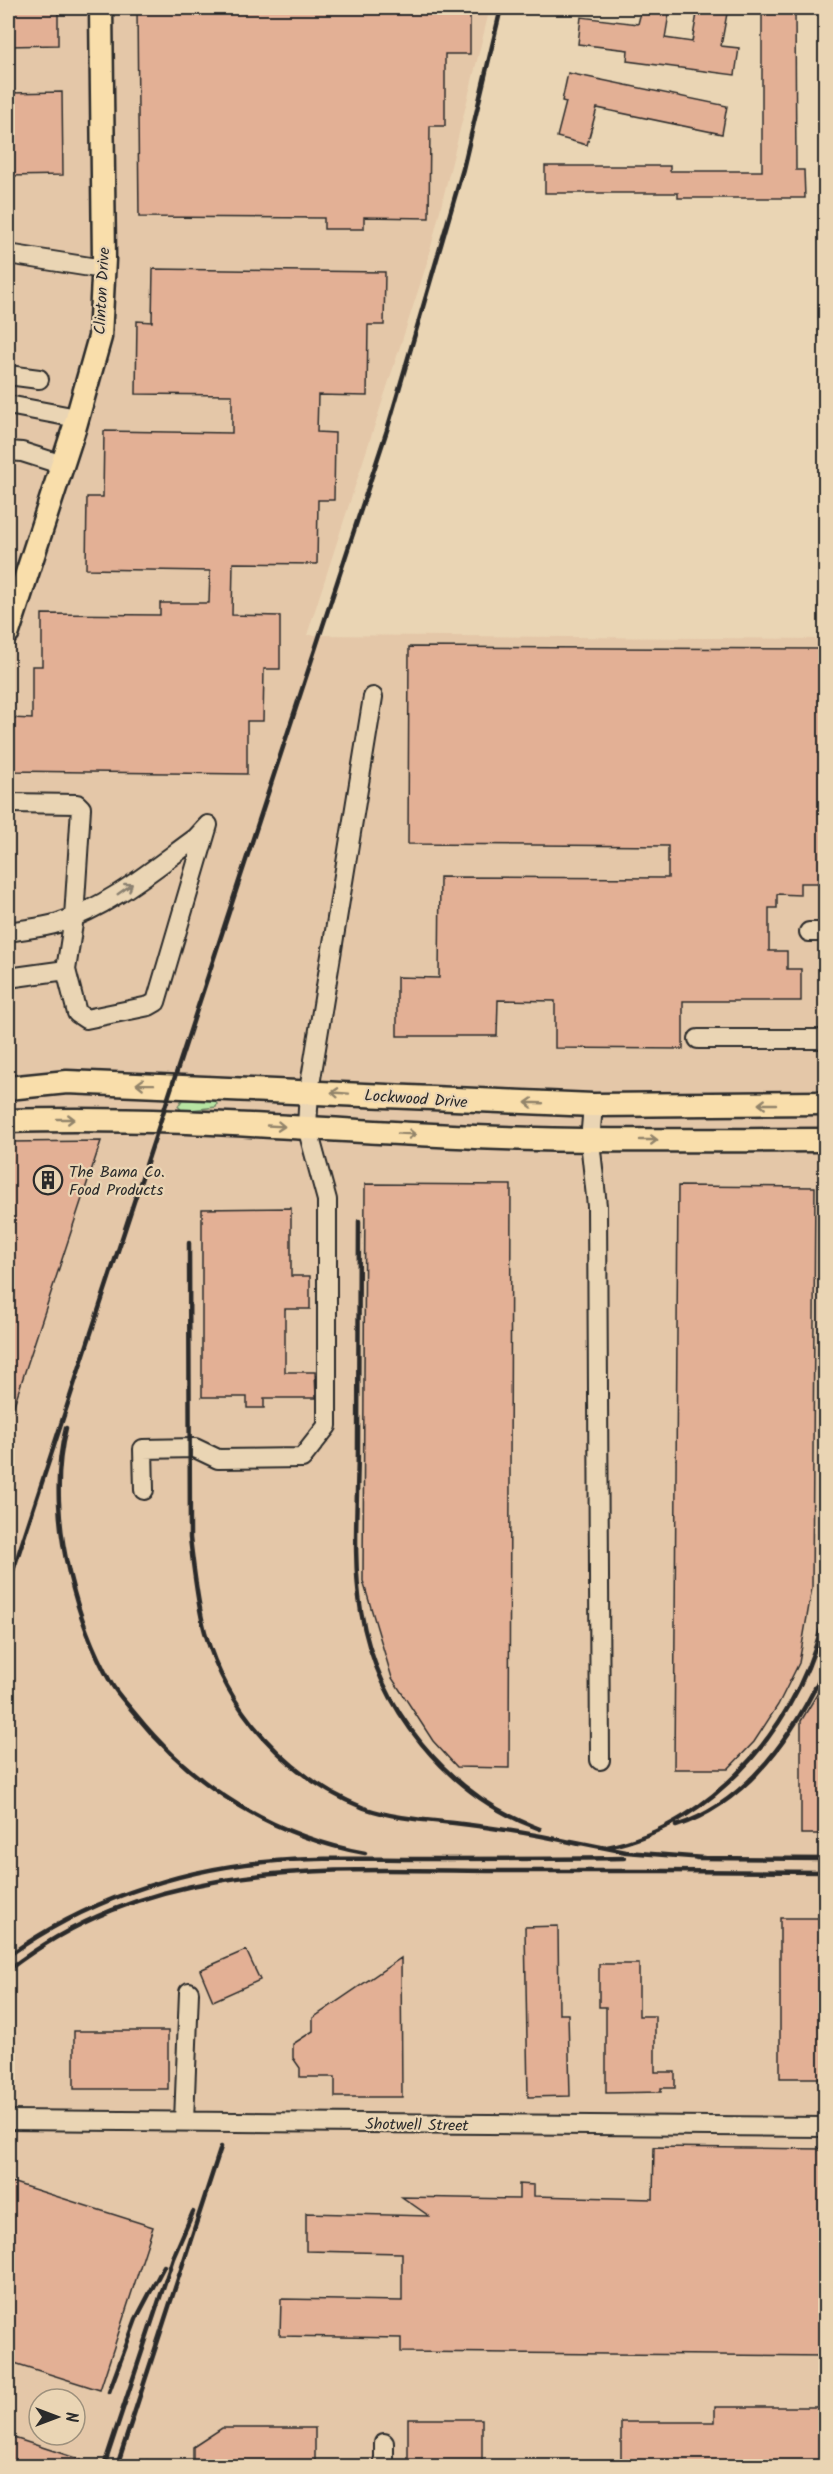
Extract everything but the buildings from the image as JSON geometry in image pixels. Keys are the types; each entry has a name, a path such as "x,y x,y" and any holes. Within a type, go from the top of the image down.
{"main road":[{"name":"Clinton Drive","path":"8,632 63,465 100,337 103,269 101,8"},
{"name":"Lockwood Drive","path":"8,1088 67,1082 593,1105 825,1103"},
{"path":"8,1121 67,1119 307,1127 591,1141 825,1140"}],"street":[{"path":"8,254 103,269"},
{"path":"8,375 39,379"},
{"path":"8,405 77,418"},
{"path":"8,451 22,452 63,465"},
{"path":"144,1490 143,1449 195,1448 218,1459 302,1458 327,1426 327,1200 307,1127 309,1091 373,697"},
{"path":"8,802 77,804 81,808 74,917 66,970 77,1013 86,1018 149,1006 156,1002 208,825 196,838 119,894 74,917 56,924 8,932"},
{"path":"8,978 66,970"},
{"path":"698,1039 825,1039"},
{"path":"593,1105 591,1141 597,1206 600,1760"},
{"path":"184,2121 189,1992"},
{"name":"Shotwell Street","path":"8,2120 825,2127"},
{"path":"384,2443 384,2466"}],"shaded area":[{"path":"8,8 490,8 427,263 307,635 825,639 825,2466 8,2466"}],"green space":[{"path":"182,1100 215,1100 217,1104 216,1107 182,1111 178,1106"}],"railway":[{"path":"8,1586 388,427 463,169 501,8"},
{"path":"359,1221 356,1549 358,1591 369,1647 400,1714 422,1744 447,1771 475,1794 506,1814 540,1829"},
{"path":"189,1243 190,1538 205,1632 228,1689 264,1738 286,1760 310,1779 364,1808 397,1816 501,1829 579,1844"},
{"path":"66,1428 59,1482 60,1519 65,1555 86,1629 97,1656 116,1691 183,1765 238,1805 267,1821 299,1834 365,1853"},
{"path":"607,1847 647,1835 685,1815 720,1790 751,1759 777,1725 799,1687 815,1647 826,1607"},
{"path":"676,1826 726,1801 767,1762 800,1715 826,1665"},
{"path":"571,1841 626,1852 704,1858"},
{"path":"8,1956 67,1920 130,1892 163,1881 231,1866 284,1860 323,1859 624,1858"},
{"path":"696,1858 826,1859"},
{"path":"8,1970 65,1933 123,1906 184,1888 245,1877 373,1870 826,1872"},
{"path":"117,2466 221,2147"},
{"path":"104,2466 173,2258 193,2212"},
{"path":"109,2392 136,2319 164,2266"},
{"path":"143,2466 147,2462"}],"place":[{"name":"The Bama Co. Food Products","path":"48,1180"}]}
